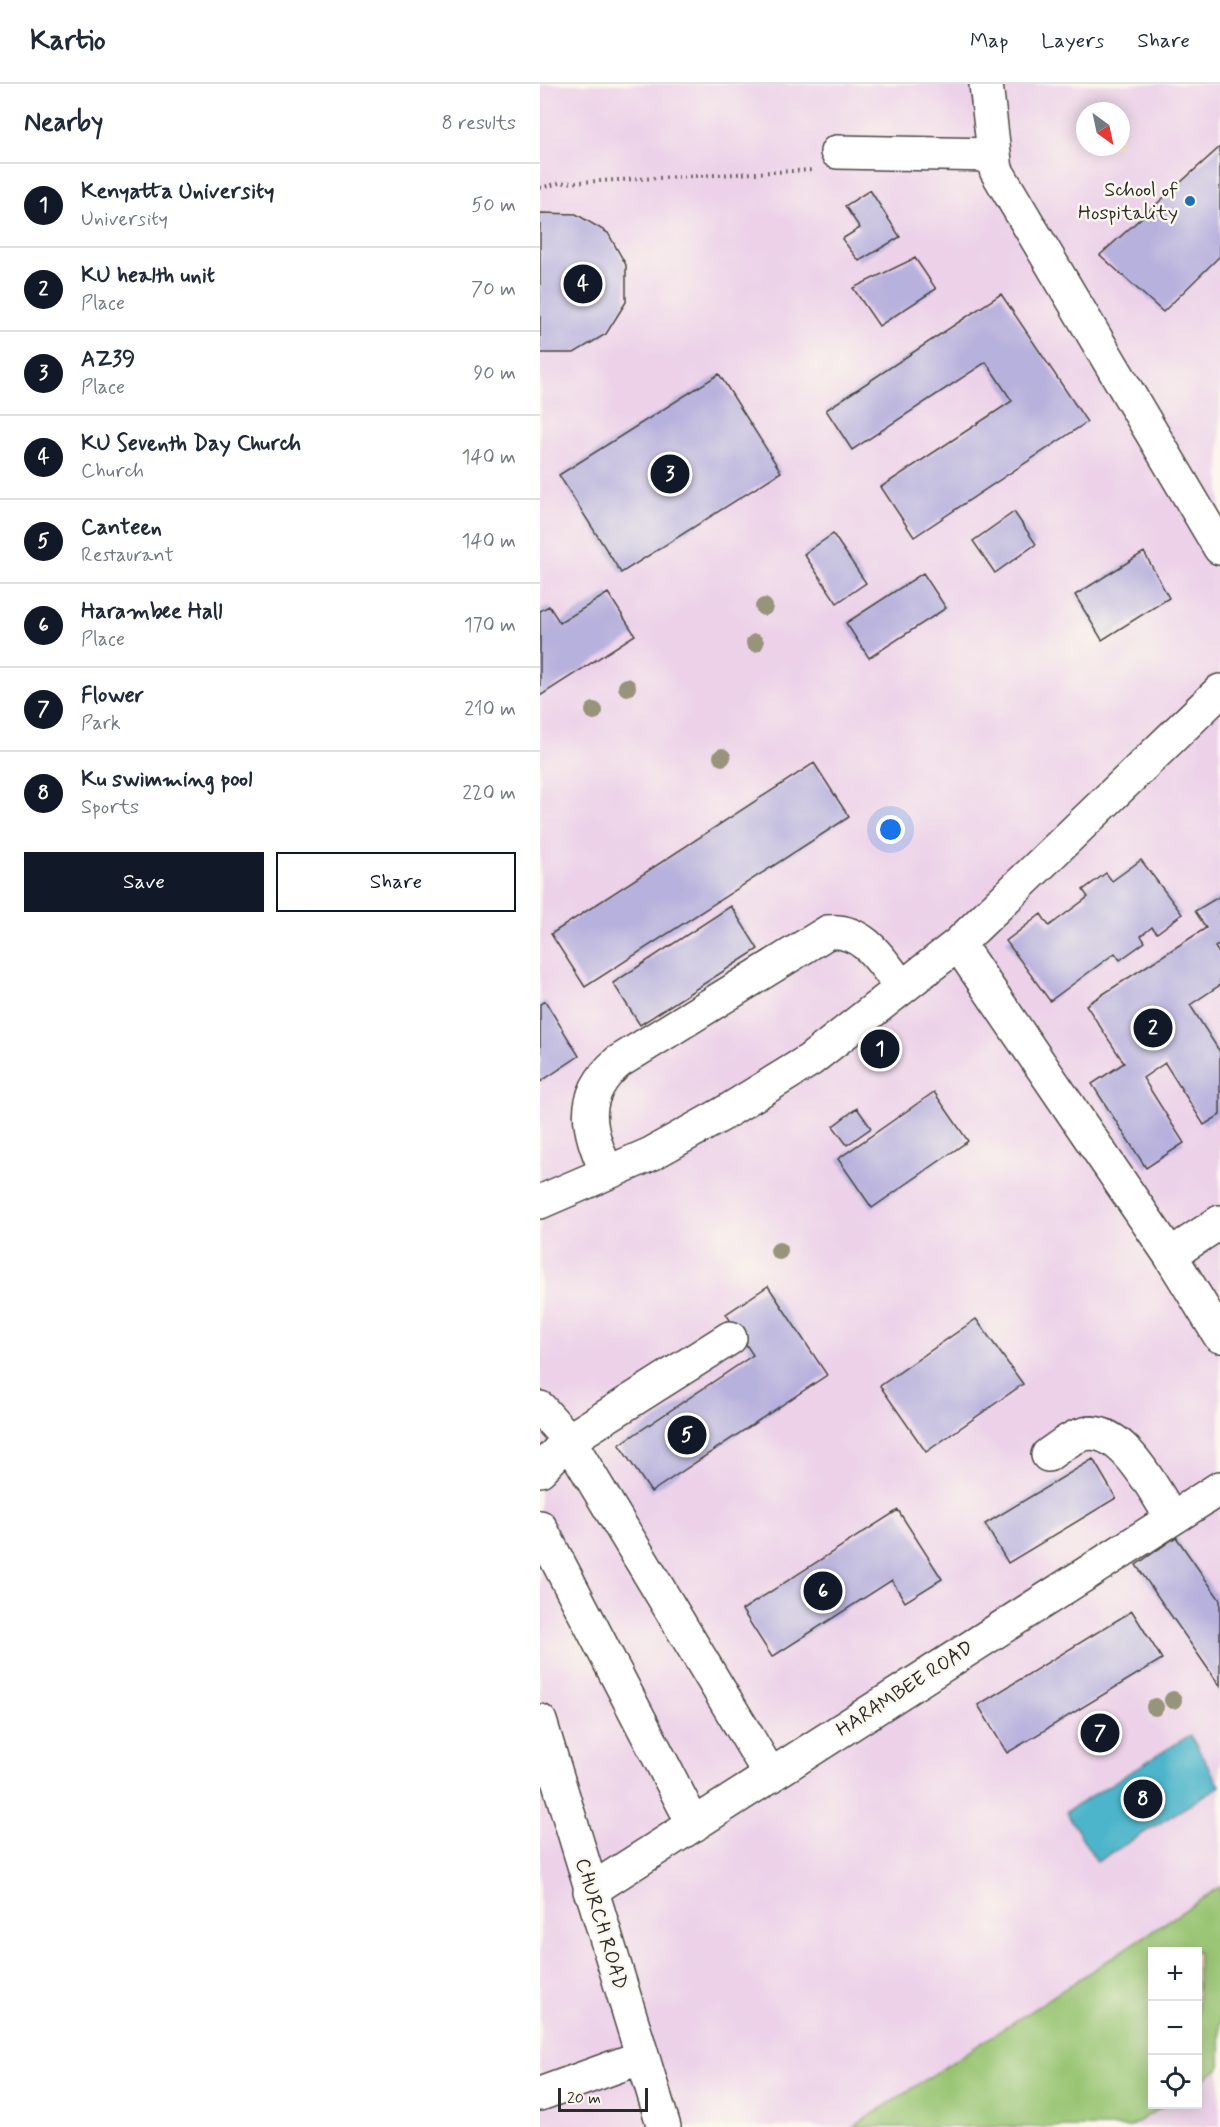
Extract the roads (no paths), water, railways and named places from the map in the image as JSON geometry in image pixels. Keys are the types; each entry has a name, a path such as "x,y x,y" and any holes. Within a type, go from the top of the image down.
{"street":[{"path":"986,84 996,170 1220,548"},
{"path":"831,161 994,155"},
{"path":"540,1202 651,1154 722,1115 810,1060 958,944 1220,691"},
{"path":"607,1173 597,1151 591,1125 591,1093 602,1075 618,1062 828,933 840,931 859,938 874,951 902,988"},
{"path":"958,944 1170,1255 1220,1336"},
{"path":"1170,1255 1220,1222"},
{"path":"540,1470 569,1440 730,1338"},
{"path":"540,1408 569,1440 771,1776"},
{"path":"1048,1455 1083,1434 1102,1434 1117,1442 1134,1460 1172,1518"},
{"name":"HARAMBEE ROAD","path":"590,1891 1220,1488"},
{"path":"540,1527 694,1825"},
{"name":"CHURCH ROAD","path":"540,1721 590,1891 664,2127"},
{"path":"540,2094 642,2056"}],"water":[{"path":"1190,1735 1220,1786 1097,1862 1066,1812"}],"place":[{"name":"School of Hospitality","path":"1190,201"},
{"name":"KU Seventh Day Church","path":"583,284"},
{"name":"AZ39","path":"670,474"},
{"name":"KU health unit","path":"1153,1028"},
{"name":"Kenyatta University","path":"880,1049"},
{"name":"Canteen","path":"687,1435"},
{"name":"Harambee Hall","path":"823,1591"},
{"name":"Flower","path":"1100,1733"},
{"name":"Ku swimming pool","path":"1143,1799"}]}
